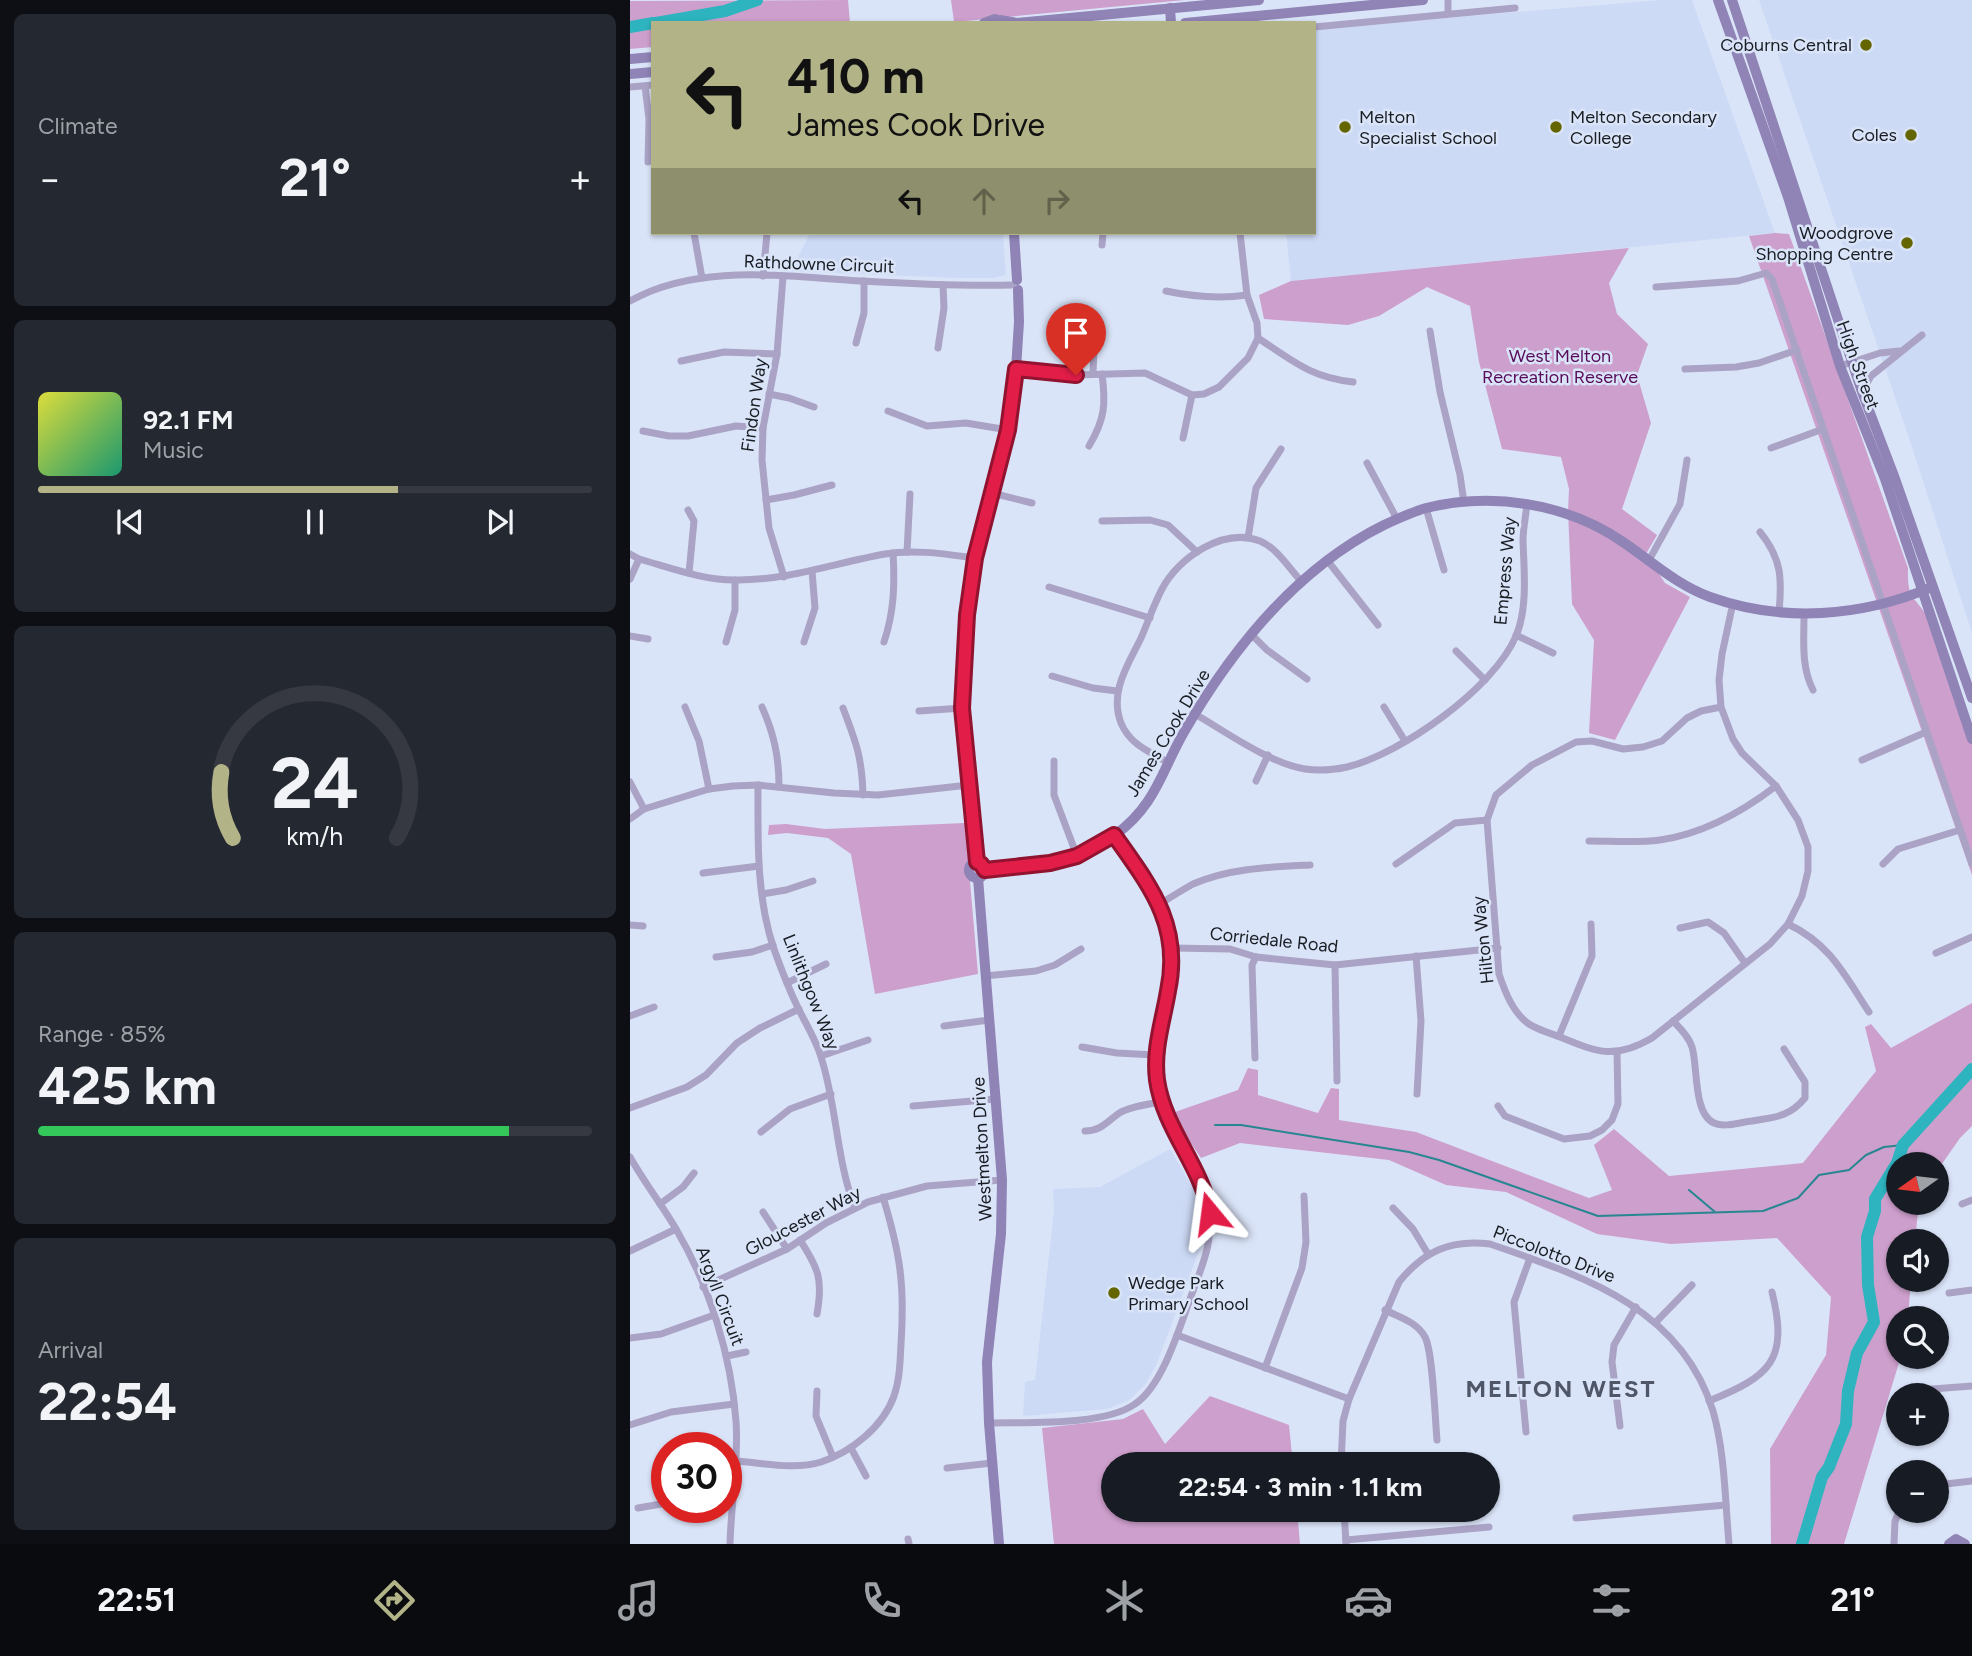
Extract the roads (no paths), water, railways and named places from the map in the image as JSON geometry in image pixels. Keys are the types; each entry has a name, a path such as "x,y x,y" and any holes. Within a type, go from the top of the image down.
{"street":[{"path":"1037,21 1259,0"},
{"path":"1235,20 1261,19 1383,2 1423,0"},
{"path":"1448,0 1448,14"},
{"name":"High Street","path":"1718,0 1788,197 1840,366 1972,698"},
{"name":"High Street","path":"1732,0 1928,588 1971,732"},
{"path":"1170,8 1171,21"},
{"path":"1316,27 1515,8"},
{"path":"630,60 651,57"},
{"path":"630,74 651,72"},
{"path":"630,87 649,85 648,162"},
{"path":"694,235 702,278"},
{"path":"763,276 767,235"},
{"name":"Westmelton Drive","path":"999,1544 989,1423 988,1351 1002,1234 1002,1180 985,976 980,870 962,708 967,615 975,558 1008,430 1016,369 1014,235"},
{"path":"1102,245 1103,235"},
{"path":"1016,369 1076,375 1145,373 1192,395 1204,394 1219,387 1235,374 1248,358 1258,338 1257,323 1247,295 1240,235"},
{"path":"1656,287 1738,281 1766,273 1772,279 1972,864"},
{"name":"Rathdowne Circuit","path":"630,301 670,284 702,278 763,276 943,285 1016,285"},
{"name":"Findon Way","path":"783,277 777,354 763,428 762,460 769,528 784,578"},
{"path":"856,343 864,313 864,281"},
{"path":"938,348 944,308 943,285"},
{"path":"1166,291 1223,299 1247,295"},
{"path":"1089,446 1104,415 1095,323"},
{"path":"1430,331 1464,503"},
{"path":"1862,392 1871,376 1922,335"},
{"path":"1258,338 1304,369 1328,379 1353,382"},
{"path":"1685,369 1736,367 1797,351"},
{"path":"1840,366 1880,353 1900,351"},
{"path":"681,361 724,352 777,354"},
{"path":"769,394 814,407"},
{"path":"1183,438 1192,395"},
{"path":"888,411 927,426 966,423 1008,430"},
{"path":"643,431 688,436 736,426 763,428"},
{"path":"1771,448 1823,429"},
{"path":"1248,538 1256,488 1281,449"},
{"path":"1648,562 1680,504 1687,460"},
{"path":"1367,463 1397,519"},
{"path":"766,500 832,485"},
{"path":"992,493 1032,503"},
{"path":"907,552 909,494"},
{"name":"James Cook Drive","path":"980,870 1050,863 1077,856 1114,835 1154,794 1195,715 1251,635 1301,582 1360,538 1426,508 1489,500 1527,503 1560,511 1602,528 1648,562 1708,596 1779,612 1804,615 1845,612 1882,604 1928,588"},
{"name":"Empress Way","path":"1195,715 1268,755 1302,769 1327,770 1366,761 1405,741 1472,693 1485,680 1516,635 1521,619 1523,537 1527,503"},
{"path":"1426,508 1444,570"},
{"path":"688,510 694,521 689,573"},
{"path":"1102,521 1150,520 1168,525 1197,552"},
{"path":"1760,532 1772,546 1778,562 1781,592 1779,612"},
{"path":"1169,763 1132,742 1120,722 1116,691 1162,588 1178,566 1219,541 1248,538 1261,541 1274,550 1301,582"},
{"path":"630,554 689,573 735,580 784,578 892,553 975,558"},
{"path":"884,642 895,590 892,553"},
{"path":"630,579 639,559"},
{"path":"1327,560 1378,625"},
{"path":"804,642 816,608 812,571"},
{"path":"726,642 735,610 735,580"},
{"path":"1049,587 1150,618"},
{"path":"1498,1106 1505,1116 1564,1139 1590,1136 1602,1130 1612,1120 1618,1104 1617,1052 1634,1048 1652,1038 1770,944 1788,924 1802,896 1808,870 1808,847 1798,820 1776,786 1741,753 1721,707 1719,680 1722,654 1733,603"},
{"path":"1804,615 1806,675 1814,690"},
{"path":"1251,635 1307,679"},
{"path":"1516,635 1553,653"},
{"path":"630,636 648,639"},
{"path":"1456,651 1485,680"},
{"path":"1052,676 1093,688 1116,691"},
{"path":"685,707 699,741 709,789"},
{"path":"762,707 773,731 779,761 779,786"},
{"path":"1384,707 1405,741"},
{"path":"1396,864 1455,823 1486,820 1496,794 1532,765 1576,742 1592,741 1623,749 1643,747 1662,741 1688,718 1701,711 1721,707"},
{"path":"843,708 857,743 862,766 863,795"},
{"path":"919,711 962,708"},
{"path":"1862,760 1926,732"},
{"path":"1256,781 1268,755"},
{"path":"1054,761 1054,795 1077,856"},
{"path":"630,782 644,809"},
{"path":"630,819 644,809 709,789 758,785 863,795 969,785"},
{"name":"Linlithgow Way","path":"758,785 759,866 773,945 787,983 821,1056 831,1094 845,1182 855,1208"},
{"path":"1589,842 1659,840 1685,834 1737,814 1776,786"},
{"name":"Hilton Way","path":"1486,820 1499,974 1504,991 1517,1011 1530,1024 1591,1050 1617,1052"},
{"path":"1883,864 1898,849 1960,830"},
{"path":"989,1423 1086,1419 1109,1415 1135,1404 1155,1382 1177,1335 1210,1241 1210,1213 1204,1189 1171,1126 1162,1102 1155,1055 1168,991 1172,948 1160,904 1139,868 1114,835"},
{"path":"1160,904 1191,885 1228,873 1310,865"},
{"path":"702,873 759,866"},
{"path":"762,894 813,881"},
{"path":"1680,928 1708,922 1724,933 1745,963"},
{"path":"1559,1036 1592,956 1591,924"},
{"path":"1788,924 1807,933 1827,950 1869,1012"},
{"path":"630,925 643,926"},
{"path":"1936,953 1972,937"},
{"path":"716,957 735,956 773,945"},
{"name":"Corriedale Road","path":"1172,948 1230,949 1256,957 1335,965 1498,948"},
{"path":"985,976 1036,971 1055,965 1082,949"},
{"path":"1416,956 1421,1021 1416,1094"},
{"path":"1255,1058 1252,965 1256,957"},
{"path":"787,983 826,964"},
{"path":"1335,965 1337,1081"},
{"path":"630,1016 654,1007"},
{"path":"630,1108 687,1087 706,1075 737,1044 760,1028 799,1009"},
{"path":"944,1026 989,1020"},
{"path":"1673,1021 1691,1045 1700,1104 1704,1114 1714,1123 1725,1124 1780,1116 1795,1110 1805,1098 1805,1082 1784,1049"},
{"path":"821,1056 868,1040"},
{"path":"1082,1047 1117,1053 1155,1055"},
{"path":"761,1132 790,1109 831,1094"},
{"path":"914,1106 996,1099"},
{"path":"1085,1131 1102,1128 1121,1113 1162,1102"},
{"name":"Argyll Circuit","path":"630,1158 676,1229 704,1287 727,1356 735,1432"},
{"path":"660,1204 683,1187 694,1173"},
{"name":"Gloucester Way","path":"704,1287 787,1249 855,1208 883,1197 927,1186 1002,1180"},
{"path":"1265,1368 1302,1268 1306,1242 1304,1196"},
{"path":"742,1461 804,1465 833,1457 852,1448 885,1414 894,1397 898,1379 904,1310 903,1276 898,1248 883,1197"},
{"path":"1962,1203 1972,1200"},
{"path":"1394,1208 1413,1229 1428,1254"},
{"path":"763,1212 787,1249"},
{"path":"630,1251 676,1229"},
{"path":"800,1240 819,1274 821,1292 817,1314"},
{"name":"Piccolotto Drive","path":"1342,1452 1343,1421 1349,1399 1399,1282 1412,1266 1428,1254 1471,1241 1490,1244 1607,1289 1656,1322 1689,1360 1709,1401 1720,1441 1730,1544"},
{"path":"1526,1432 1514,1302 1530,1258"},
{"path":"1656,1322 1692,1285"},
{"path":"1949,1293 1972,1290"},
{"path":"1709,1401 1751,1382 1763,1372 1771,1360 1780,1336 1780,1323 1772,1292"},
{"path":"1620,1426 1612,1362 1614,1345 1636,1307"},
{"path":"1385,1310 1412,1322 1425,1337 1429,1353 1437,1440"},
{"path":"630,1338 661,1334 714,1315"},
{"path":"1177,1335 1349,1399"},
{"path":"727,1356 746,1352"},
{"path":"1949,1387 1972,1385"},
{"path":"817,1391 816,1416 833,1457"},
{"path":"630,1425 671,1412 734,1404"},
{"path":"852,1448 866,1476"},
{"path":"947,1468 992,1464"},
{"path":"1949,1484 1972,1481"},
{"path":"1576,1518 1726,1504"},
{"path":"638,1508 651,1506"},
{"path":"1345,1522 1346,1542 1489,1527"},
{"name":"Argyll Circuit","path":"729,1523 730,1544"},
{"path":"1894,1544 1895,1523"},
{"path":"1948,1544 1956,1539 1965,1544"}],"waterway":[{"path":"668,21 725,11 757,0"},
{"path":"630,27 651,23"},
{"path":"1802,1544 1822,1477 1829,1467 1846,1424 1848,1391 1857,1353 1874,1322 1868,1285 1867,1237 1875,1211 1875,1199 1897,1163 1903,1145 1972,1069"},
{"path":"1215,1125 1241,1125 1409,1152 1598,1216 1763,1211 1798,1198 1819,1175 1849,1170 1866,1155 1884,1147 1903,1145"},
{"path":"1689,1190 1715,1212"}],"place":[{"name":"Coburns Central","path":"1866,45"},
{"name":"Melton Specialist School","path":"1345,127"},
{"name":"Melton Secondary College","path":"1556,127"},
{"name":"Coles","path":"1911,135"},
{"name":"Woodgrove Shopping Centre","path":"1907,243"},
{"name":"Wedge Park Primary School","path":"1114,1293"}],"district":[{"name":"MELTON WEST","path":"1561,1389"}],"park label":[{"name":"West Melton Recreation Reserve","path":"1560,366"}]}
